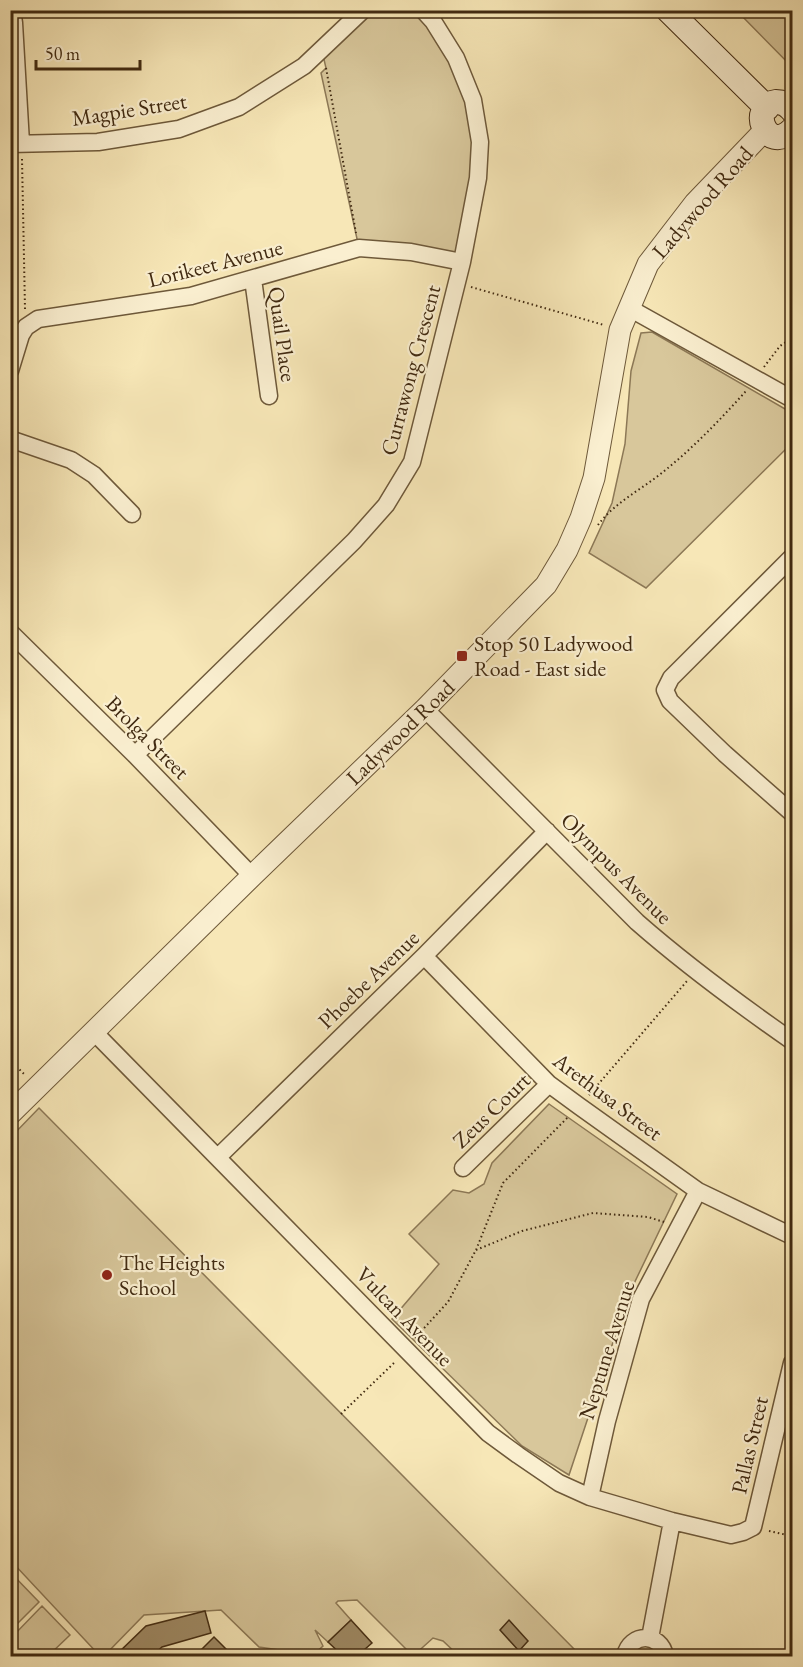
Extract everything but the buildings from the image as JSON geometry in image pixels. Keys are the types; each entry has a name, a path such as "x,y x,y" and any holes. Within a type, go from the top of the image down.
{"main road":[{"path":"672,12 781,128"},
{"path":"781,128 771,104 784,103 792,110"}],"street":[{"path":"12,10 16,143"},
{"name":"Magpie Street","path":"16,143 98,142 179,129 239,107 304,66 363,10"},
{"name":"Currawong Crescent","path":"135,755 354,541 386,505 412,462 462,262 478,178 480,142 473,100 456,58 434,21 423,10"},
{"name":"Ladywood Road","path":"10,1114 425,709 546,585 567,550 581,518 594,478 620,330 648,264 695,203 781,128"},
{"name":"Lorikeet Avenue","path":"26,327 38,319 191,296 358,248 411,252 462,262"},
{"name":"Quail Place","path":"252,279 269,396"},
{"path":"629,308 792,399"},
{"path":"10,371 21,335 26,327"},
{"path":"10,439 71,460 94,476 132,514"},
{"path":"792,557 671,678 665,690 670,701 792,813"},
{"name":"Brolga Street","path":"10,632 135,755 252,876"},
{"name":"Olympus Avenue","path":"425,709 637,922 743,1007 792,1041"},
{"name":"Phoebe Avenue","path":"218,1157 424,956 547,831"},
{"name":"Arethusa Street","path":"424,956 549,1084 698,1191 792,1236"},
{"name":"Vulcan Avenue","path":"94,1032 488,1433 559,1483 590,1497 672,1521 730,1534 748,1530"},
{"name":"Zeus Court","path":"463,1168 549,1084"},
{"name":"Neptune Avenue","path":"590,1497 607,1421 641,1299 698,1191"},
{"name":"Pallas Street","path":"748,1530 792,1363"},
{"path":"650,1638 672,1521"},
{"path":"625,1656 627,1648 637,1639 650,1638 661,1646 665,1656"}],"path":[{"path":"322,51 358,248"},
{"path":"16,143 26,327"},
{"path":"456,283 620,330"},
{"path":"762,369 780,346 792,338"},
{"path":"594,531 603,518 619,503 686,453 748,389"},
{"path":"341,1414 406,1350 448,1302 476,1250 503,1183 579,1106 696,970"},
{"path":"10,1060 37,1088"},
{"path":"476,1250 522,1231 593,1213 648,1217 679,1226"},
{"path":"748,1530 792,1536"}],"shaded area":[{"path":"363,11 423,11 456,58 480,142 462,262 359,248 321,73 326,68 322,51"},
{"path":"737,11 792,11 792,67"},
{"path":"652,332 792,413 792,443 646,588 589,553 612,503 625,444 631,371 641,333"},
{"path":"549,1104 677,1194 629,1294 569,1475 522,1446 392,1319 439,1264 409,1234 453,1190 469,1193 484,1184 492,1163"},
{"name":"The Heights School","path":"39,1108 581,1656 459,1656 443,1641 433,1638 413,1656 357,1600 336,1603 351,1620 328,1642 315,1630 323,1646 313,1655 259,1647 221,1610 144,1615 104,1656 100,1656 13,1563 11,1565 11,1137"},
{"path":"10,1573 39,1602 11,1630"},
{"path":"42,1606 70,1635 48,1656 11,1656 11,1638"}],"place":[{"name":"Stop 50 Ladywood Road - East side","path":"462,656"},
{"name":"The Heights School","path":"107,1275"}]}
